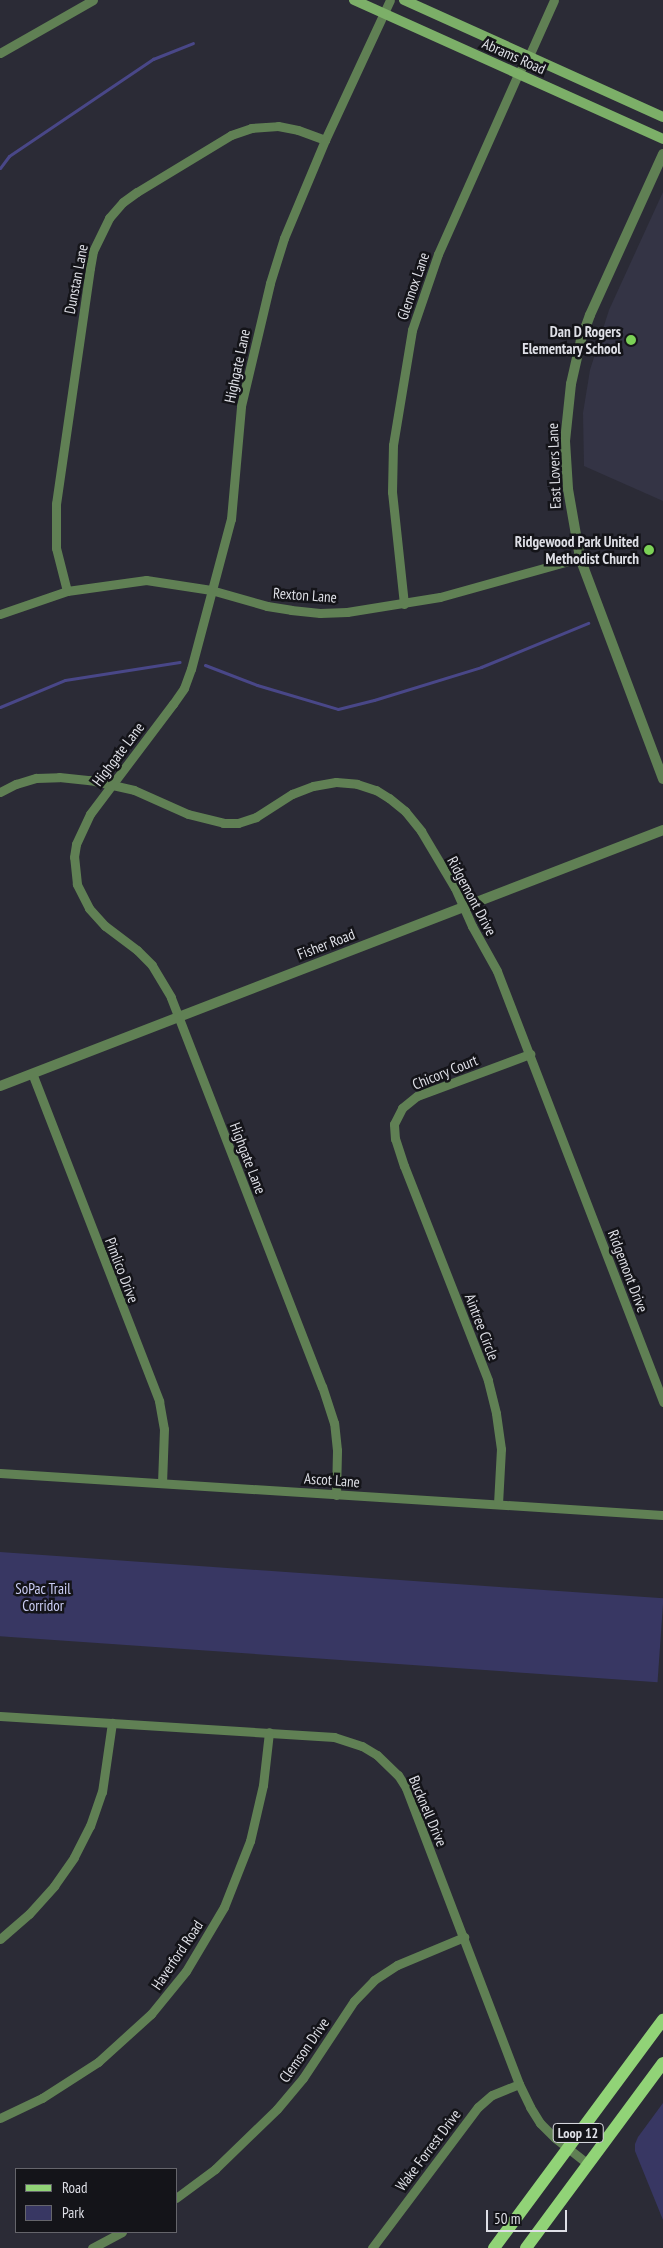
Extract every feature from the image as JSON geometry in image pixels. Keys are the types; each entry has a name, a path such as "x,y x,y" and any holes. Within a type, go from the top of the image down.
{"main road":[{"name":"Abrams Road","path":"354,0 663,139"},
{"name":"Abrams Road","path":"404,0 663,117"},
{"name":"Loop 12","path":"494,2248 663,2020"},
{"name":"Loop 12","path":"526,2248 663,2063"}],"street":[{"path":"0,54 93,0"},
{"name":"Highgate Lane","path":"336,1495 337,1450 334,1423 322,1387 179,1017 171,997 152,965 137,950 96,917 83,898 77,884 75,872 76,844 90,814 184,688 191,669 231,519 241,406 270,284 284,238 325,140 390,0"},
{"name":"Glennox Lane","path":"404,604 392,492 393,444 412,330 438,254 518,74 529,56 554,0"},
{"name":"Dunstan Lane","path":"66,591 56,548 56,504 90,268 94,251 109,218 123,202 137,192 231,135 251,128 278,126 298,130 325,140"},
{"name":"East Lovers Lane","path":"663,154 590,315 581,340 571,384 565,441 566,470 572,522 580,558 663,779"},
{"name":"Rexton Lane","path":"0,614 66,591 146,580 211,590 266,606 320,613 404,604 440,597 580,558"},
{"name":"Ridgemont Drive","path":"0,792 16,784 36,778 59,777 112,784 134,790 188,814 223,823 238,822 256,817 292,794 313,786 336,782 357,784 376,790 405,811 421,831 455,888 497,971 663,1402"},
{"name":"Fisher Road","path":"0,1086 663,830"},
{"name":"Chicory Court","path":"404,1166 395,1139 394,1124 402,1108 417,1096 530,1054"},
{"name":"Pimlico Drive","path":"32,1073 159,1401 164,1429 162,1482"},
{"name":"Aintree Circle","path":"404,1166 488,1380 496,1413 501,1450 498,1504"},
{"name":"Ascot Lane","path":"0,1473 663,1515"},
{"name":"Bucknell Drive","path":"0,1716 269,1732 347,1740 362,1746 387,1763 406,1788 519,2084 540,2123 588,2164"},
{"path":"0,1939 48,1893 74,1857 90,1826 102,1792 108,1762 112,1723"},
{"name":"Haverford Road","path":"0,2118 42,2098 98,2062 151,2014 186,1971 224,1907 250,1842 263,1785 269,1732"},
{"name":"Clemson Drive","path":"178,2196 233,2153 277,2109 303,2078 354,2000 374,1980 397,1965 464,1937"},
{"name":"Wake Forrest Drive","path":"372,2248 478,2107 492,2095 519,2084"},
{"path":"92,2248 120,2233"}],"shaded area":[{"name":"Dan D Rogers Elementary School","path":"663,192 663,501 584,466 583,413 590,370 609,310"}],"green space":[{"name":"SoPac Trail Corridor","path":"0,1552 663,1598 658,1682 0,1636"},
{"path":"663,2103 663,2220 635,2151 635,2144"}],"waterway":[{"path":"0,168 9,156 153,59 193,43"},
{"path":"205,665 257,685 338,709 374,700 481,667 588,623"},
{"path":"0,707 65,680 180,662"}],"place":[{"name":"Dan D Rogers Elementary School","path":"631,340"},
{"name":"Ridgewood Park United Methodist Church","path":"649,550"}]}
